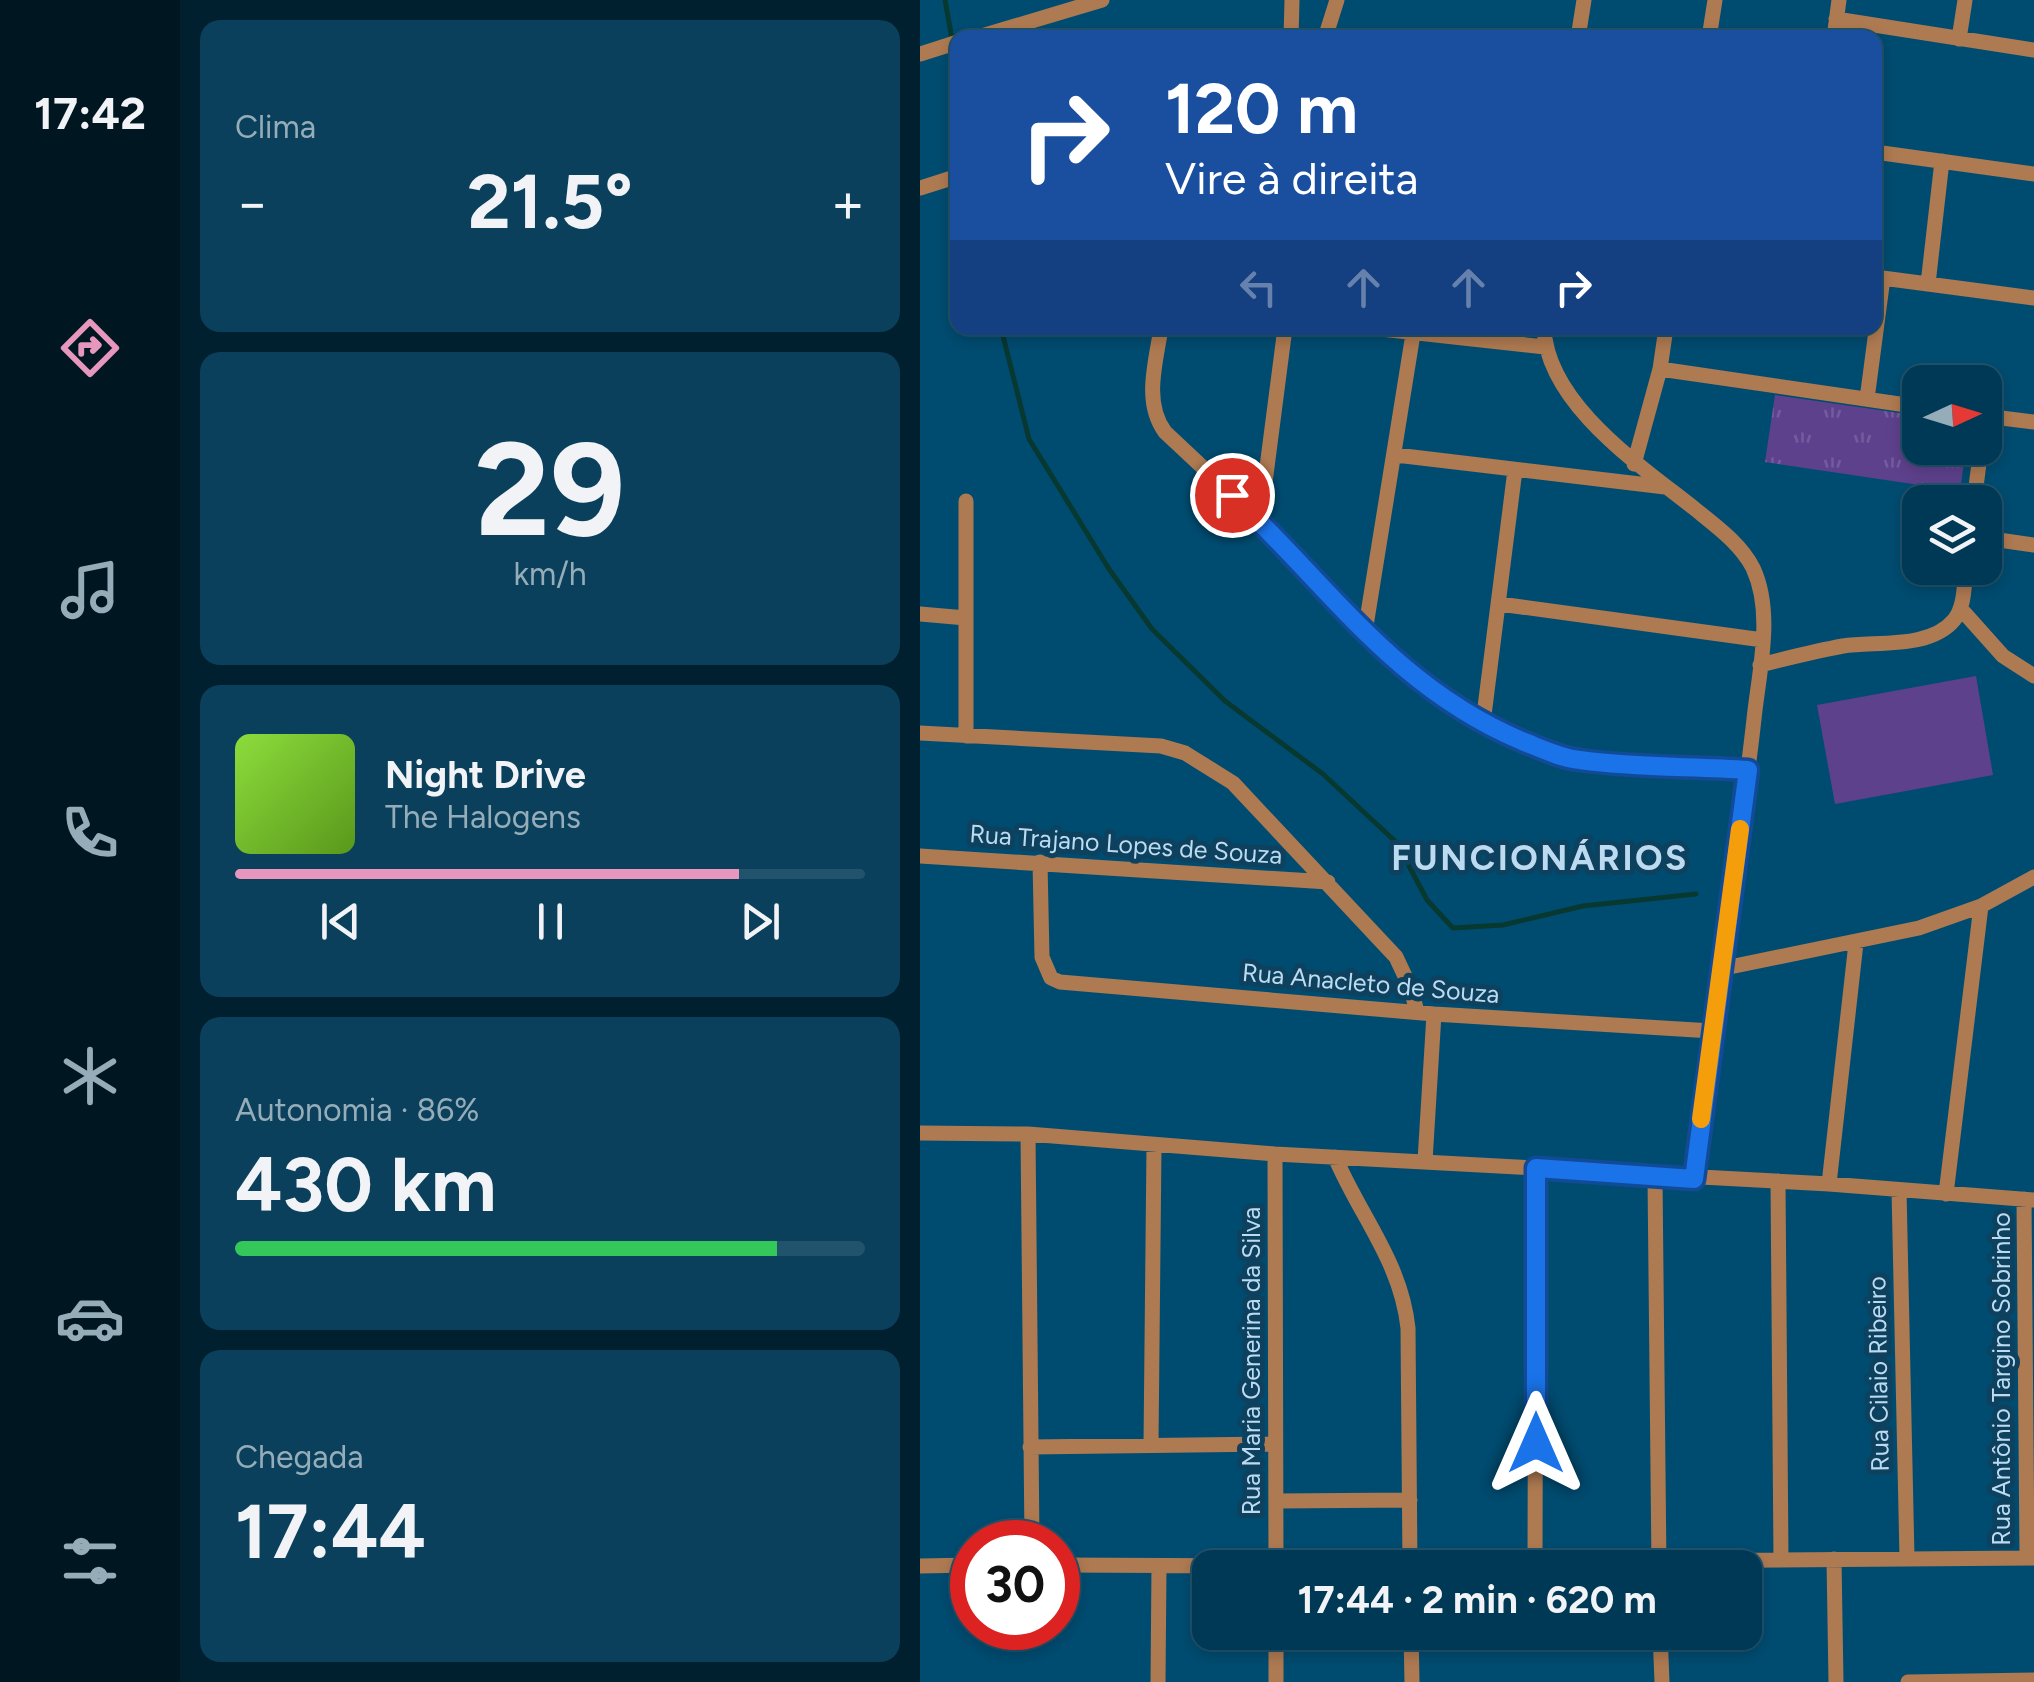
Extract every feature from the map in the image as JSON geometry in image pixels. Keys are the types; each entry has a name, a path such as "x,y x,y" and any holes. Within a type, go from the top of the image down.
{"street":[{"path":"1005,30 1102,0"},
{"path":"1291,30 1292,0"},
{"path":"1328,30 1337,0"},
{"path":"1579,30 1584,0"},
{"path":"1710,30 1715,0"},
{"path":"1835,30 1839,0"},
{"path":"1959,39 1965,0"},
{"path":"1836,20 2034,50"},
{"path":"920,54 950,45"},
{"path":"1882,153 2034,174"},
{"path":"1928,284 1942,161"},
{"path":"920,188 950,179"},
{"path":"1882,278 2034,298"},
{"path":"1160,335 1152,400 1159,423 1365,632 1438,696 1483,722 1577,760 1748,770"},
{"path":"1260,522 1284,335"},
{"path":"1365,632 1413,335"},
{"path":"1423,335 1545,347"},
{"path":"1544,335 1545,347 1561,380 1584,414 1634,464 1741,550 1753,569 1762,599 1763,640 1748,770 1694,1179"},
{"path":"1634,464 1660,370 1665,335"},
{"path":"1866,400 1873,335"},
{"path":"1660,370 1902,405"},
{"path":"2002,419 2034,422"},
{"path":"1396,455 1667,488"},
{"path":"1483,722 1514,470"},
{"path":"966,502 966,736"},
{"path":"2002,540 2034,545"},
{"path":"1760,665 1846,646 1915,640 1948,626 1961,609 1964,585"},
{"path":"1500,604 1763,640"},
{"path":"1961,609 2003,656 2034,676"},
{"path":"920,614 966,618"},
{"path":"920,733 1161,746 1186,752 1233,783 1396,957 1425,1013 1425,1161"},
{"name":"Rua Trajano Lopes de Souza","path":"920,856 1328,882"},
{"name":"Rua Anacleto de Souza","path":"1040,862 1042,956 1051,978 1068,984 1712,1031"},
{"path":"1720,969 1919,928 1981,906 2034,877"},
{"path":"1946,1194 1981,906"},
{"path":"1829,1184 1856,943"},
{"path":"920,1133 1028,1134 1275,1154 1829,1184 2029,1200"},
{"path":"1028,1134 1032,1520"},
{"path":"1151,1445 1154,1145"},
{"name":"Rua Maria Generina da Silva","path":"1275,1154 1276,1550"},
{"path":"1335,1157 1347,1186 1376,1230 1405,1299 1410,1550"},
{"path":"1535,1550 1536,1168"},
{"path":"1655,1177 1658,1550"},
{"path":"1778,1182 1781,1560"},
{"name":"Rua Cilaio Ribeiro","path":"1899,1190 1908,1558"},
{"name":"Rua Antônio Targino Sobrinho","path":"2029,1200 2030,1558"},
{"path":"1030,1447 1275,1444"},
{"path":"1276,1501 1410,1500"},
{"path":"1762,1561 2030,1558"},
{"path":"1834,1559 1836,1682"},
{"path":"1080,1564 1192,1566"},
{"path":"920,1566 950,1565"},
{"path":"1158,1682 1159,1566"},
{"path":"1276,1650 1276,1682"},
{"path":"1411,1650 1412,1682"},
{"path":"1661,1650 1662,1682"},
{"path":"1908,1682 2034,1680"}],"green space":[{"path":"1775,395 1902,413 1902,465 1964,465 1961,485 1920,485 1765,462"},
{"path":"1976,676 1993,775 1835,804 1817,705"}],"waterway":[{"path":"945,0 950,30"},
{"path":"1003,335 1029,439 1109,569 1152,629 1225,701 1323,774 1397,843 1427,900 1453,928 1503,925 1583,906 1696,894"}],"slow traffic":[{"path":"1701,1119 1740,829"}],"district":[{"name":"FUNCIONÁRIOS","path":"1540,858"}],"route":[{"path":"1232,495 1398,664 1438,696 1483,722 1577,760 1748,770 1694,1179 1536,1168 1536,1443"}]}
